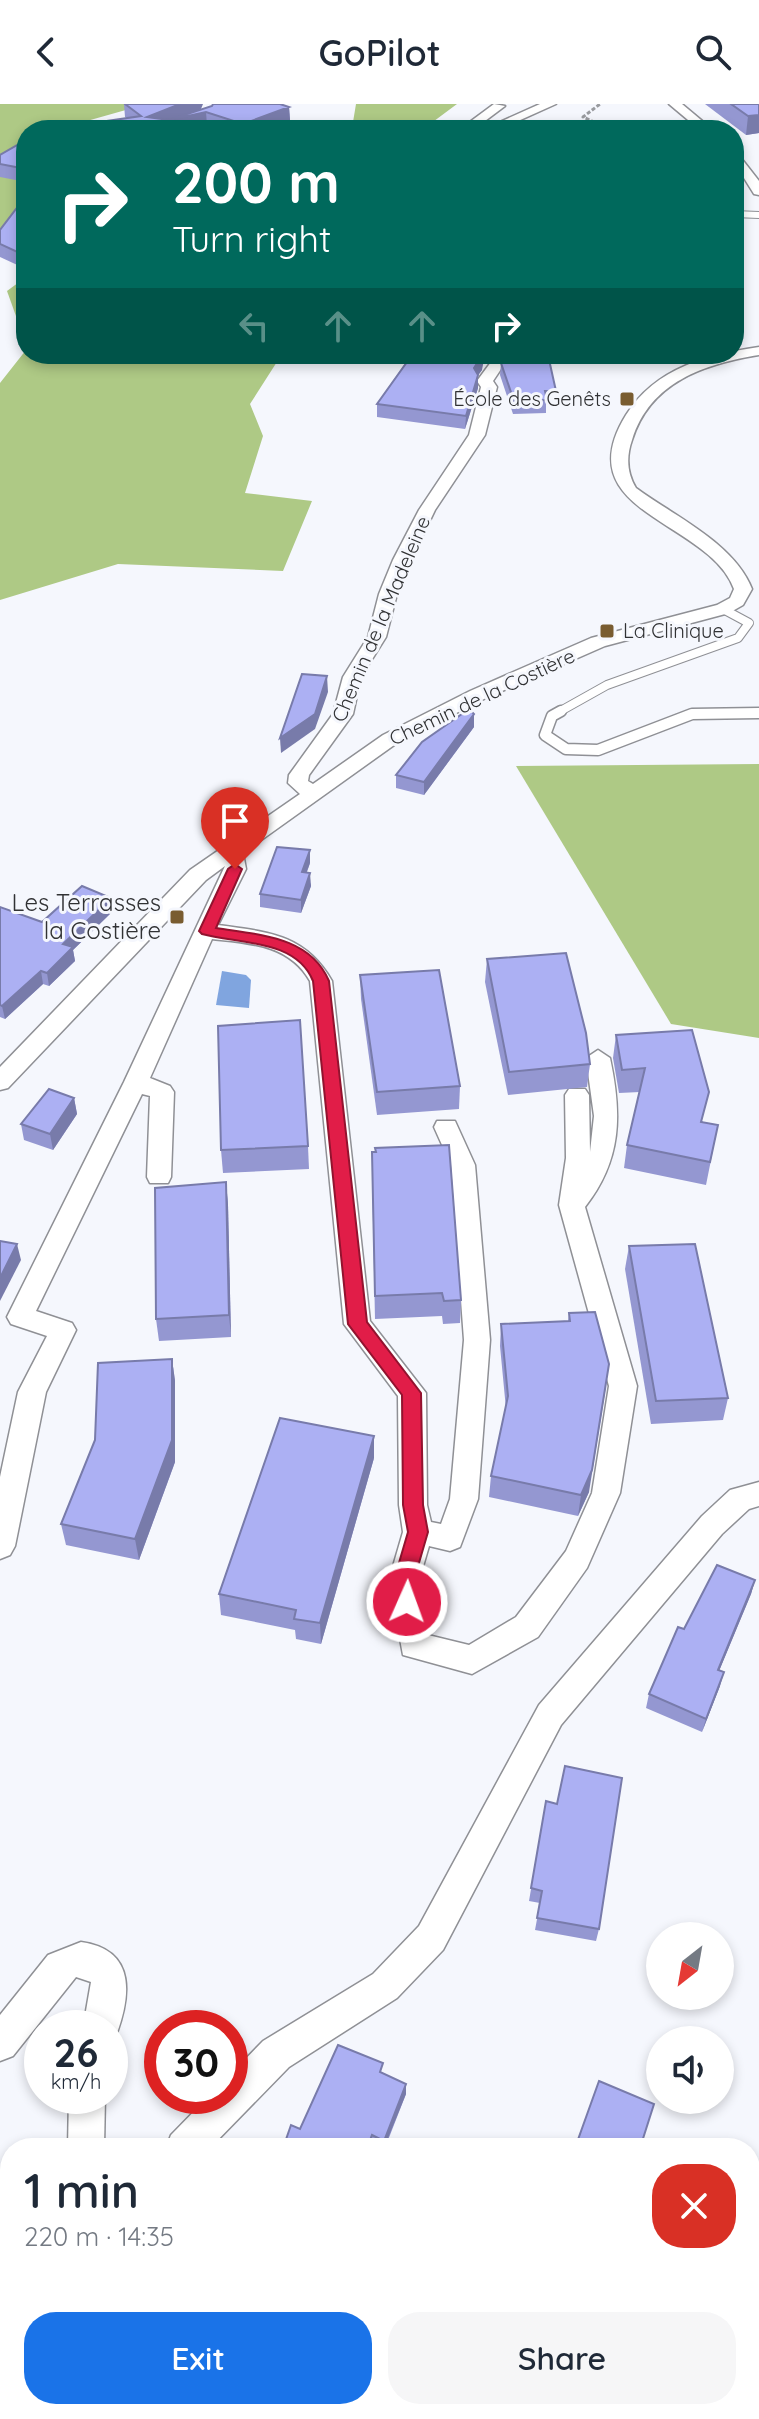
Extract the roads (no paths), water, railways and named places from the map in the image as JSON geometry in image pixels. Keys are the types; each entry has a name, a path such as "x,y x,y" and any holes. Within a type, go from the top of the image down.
{"street":[{"path":"479,120 502,104"},
{"path":"512,120 550,104"},
{"path":"675,104 695,120"},
{"path":"744,168 759,191"},
{"name":"Chemin de la Madeleine","path":"312,793 298,783 299,775 343,714 352,677 377,637 388,594 402,560 427,510 477,435 489,387 485,381 497,364"},
{"path":"705,364 653,389 633,411 620,455 621,475 630,492 724,558 738,572 743,584 741,594 723,609"},
{"name":"Chemin de la Costière","path":"0,1082 163,909 229,851 405,730 477,695 612,637 723,609"},
{"path":"0,1546 32,1392 63,1330 20,1317 136,1082 185,970 207,931 237,863 229,851"},
{"path":"207,931 283,944 314,964 321,981 357,1324 412,1393 413,1505 418,1532 404,1580 414,1645 472,1660 527,1627 577,1559 606,1493 623,1386 572,1205 578,1158 577,1095"},
{"path":"572,1205 590,1185 606,1148 608,1104 598,1058"},
{"path":"136,1082 162,1092 159,1177"},
{"path":"418,1532 450,1538 464,1499 472,1436 477,1340 463,1165 446,1127"},
{"path":"194,2138 276,2054 385,1986 431,1938 550,1715 712,1525 740,1499 759,1494"},
{"path":"26,2010 60,1967 73,1958 90,1959 110,1975 104,2010"},
{"path":"0,2043 24,2013"},
{"path":"86,2138 87,2114"}],"lane":[{"path":"723,609 749,623 738,638 607,685 552,716 545,735 566,749 598,750 692,714 759,713"}],"water":[{"path":"222,971 246,975 251,980 249,1008 216,1005"}],"place":[{"name":"École des Genêts","path":"627,399"},
{"name":"La Clinique","path":"607,631"},
{"name":"Les Terrasses la Costière","path":"177,917"}]}
